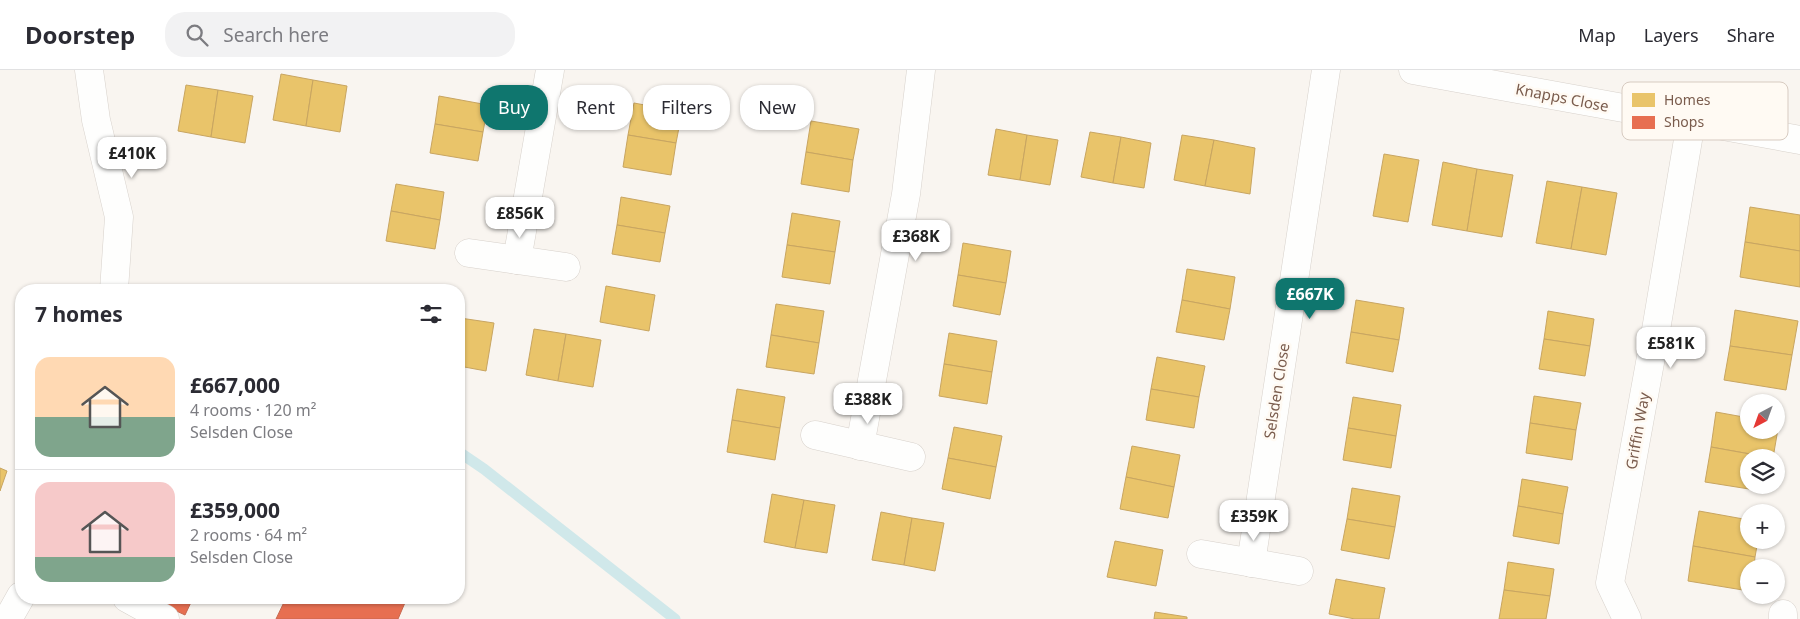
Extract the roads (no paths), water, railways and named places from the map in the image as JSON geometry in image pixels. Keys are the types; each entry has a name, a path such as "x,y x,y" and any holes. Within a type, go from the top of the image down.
{"street":[{"path":"89,70 96,120 120,217 114,284"},
{"path":"517,260 550,70"},
{"path":"860,446 906,194 921,70"},
{"name":"Selsden Close","path":"1251,563 1326,70"},
{"name":"Knapps Close","path":"1413,70 1622,109"},
{"name":"Griffin Way","path":"1627,619 1610,583 1688,140"},
{"path":"468,253 566,267"},
{"path":"814,435 911,457"},
{"path":"1201,554 1299,571"},
{"path":"8,619 16,604"},
{"path":"137,604 165,619"}],"waterway":[{"path":"465,456 675,619"}]}
